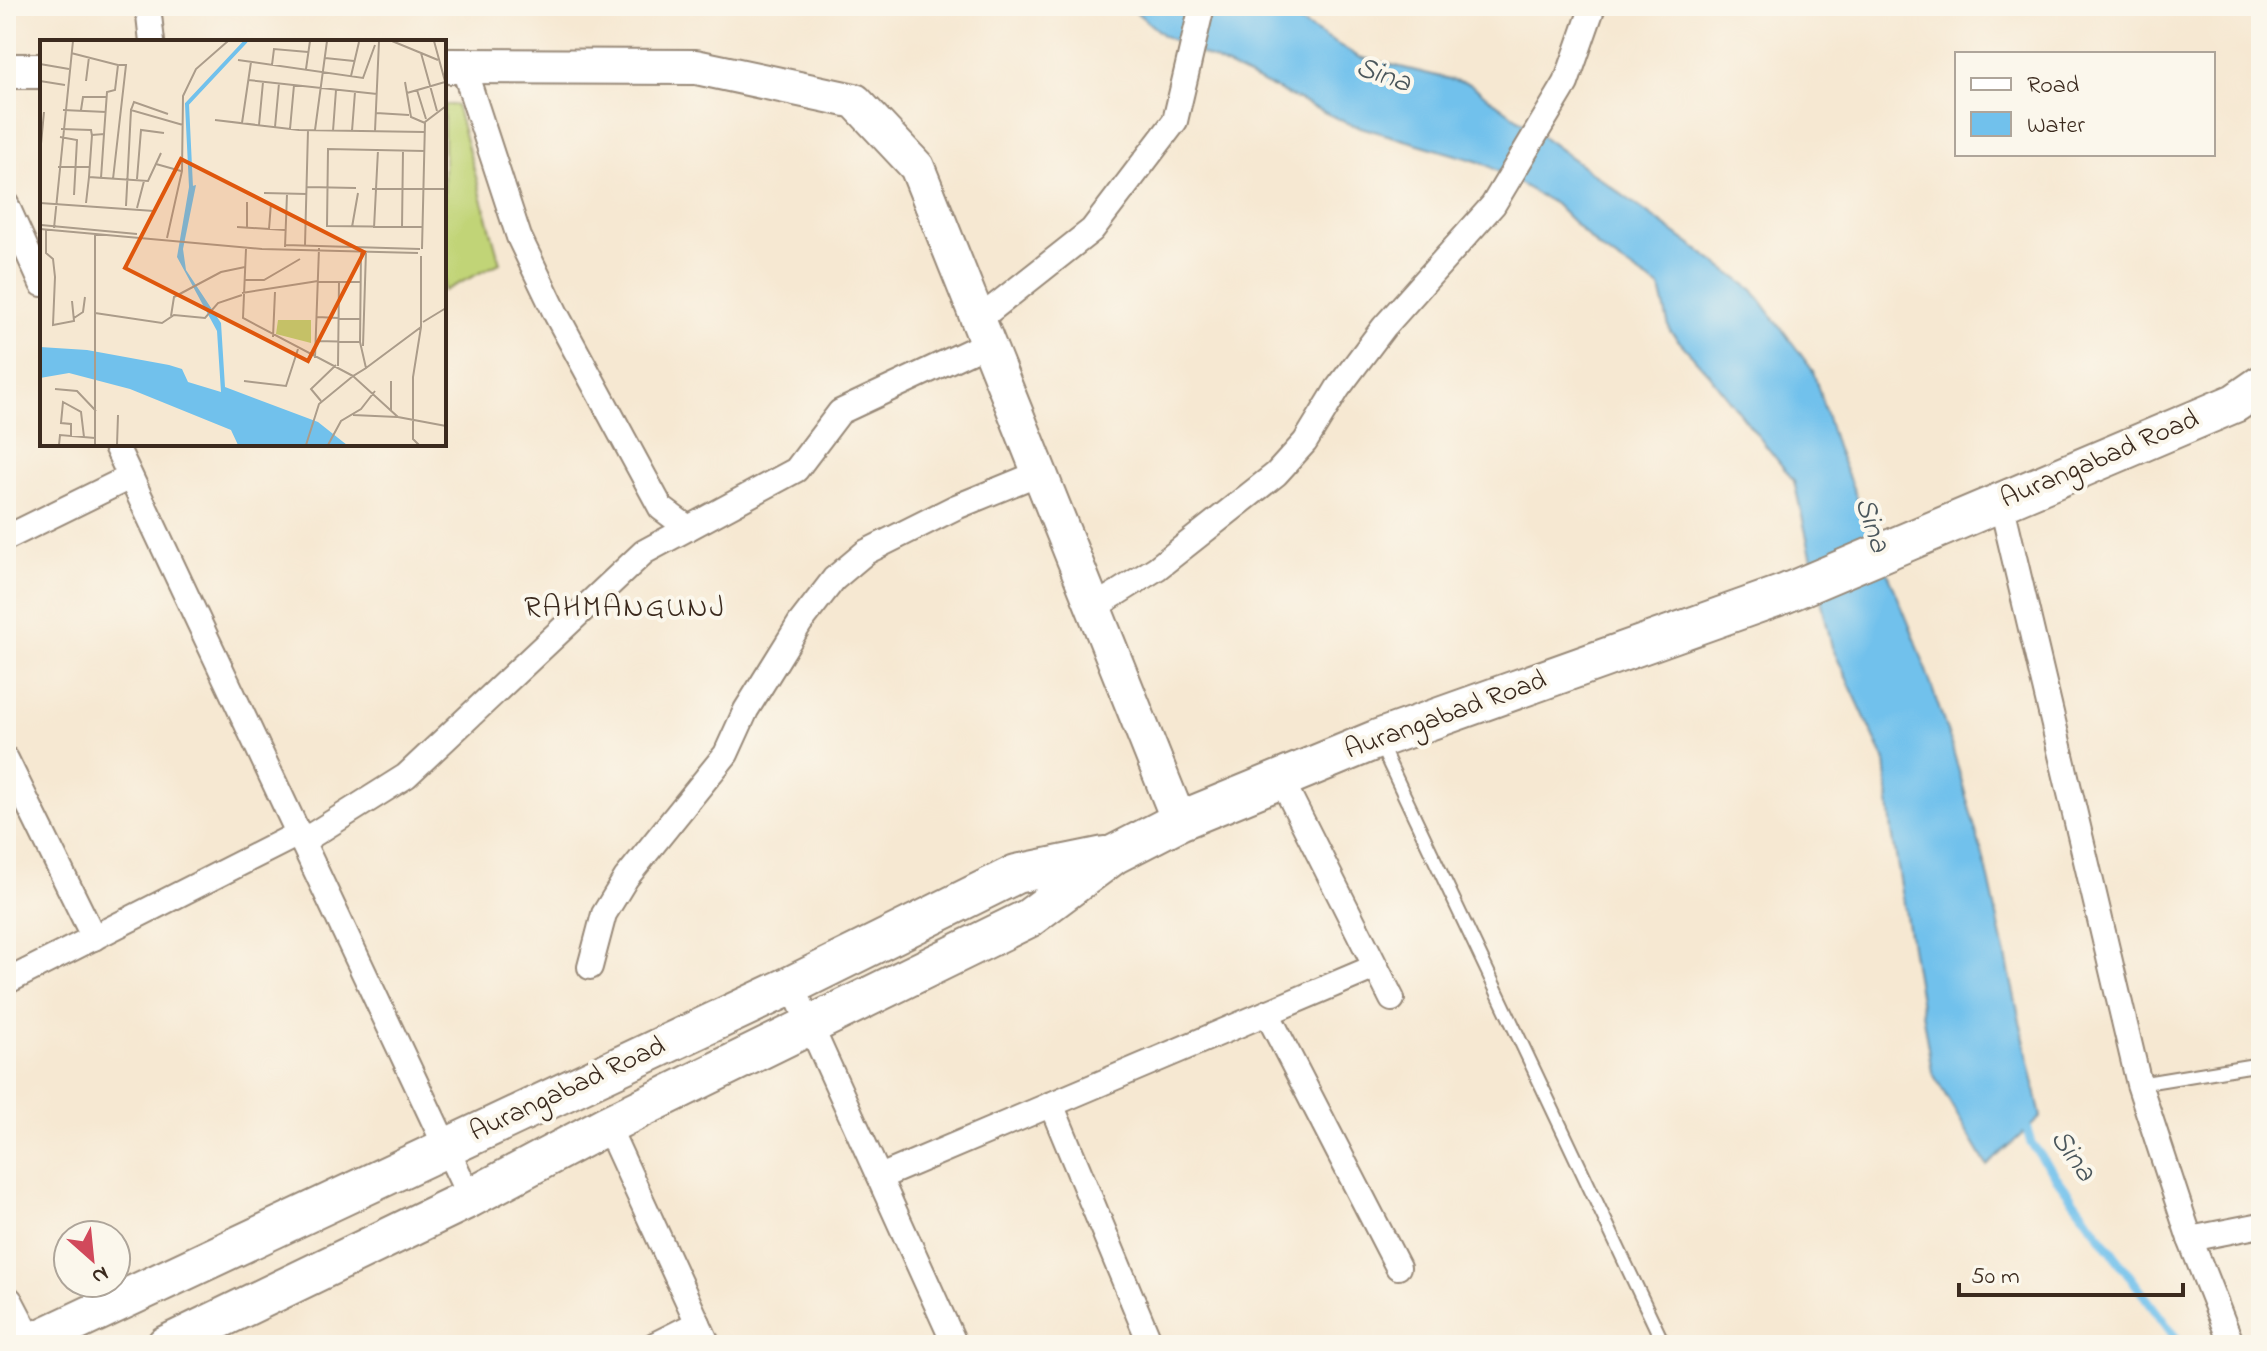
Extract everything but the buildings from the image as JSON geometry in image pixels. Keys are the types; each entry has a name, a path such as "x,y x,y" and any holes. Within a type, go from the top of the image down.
{"main road":[{"name":"Aurangabad Road","path":"166,1345 470,1198 607,1125 1029,918 1115,854 1179,821 1378,739 1784,594 2252,398"},
{"name":"Aurangabad Road","path":"27,1345 792,985 1016,874 1115,854"}],"street":[{"path":"148,6 152,40"},
{"path":"6,982 301,837 406,776 644,552 796,470 840,412 982,332 1092,230 1175,121 1202,6"},
{"path":"1093,608 1157,568 1276,474 1305,442 1338,388 1384,327 1493,205 1566,83 1593,6"},
{"path":"688,528 661,508 550,301 519,237 453,66 696,67 855,101 917,167 1179,821"},
{"path":"6,71 40,71"},
{"path":"6,204 14,242 40,281"},
{"path":"116,446 470,1198"},
{"path":"590,967 604,914 626,878 726,754 746,710 800,623 834,579 866,552 956,507 1039,473"},
{"path":"6,538 130,477"},
{"path":"2001,502 2139,1084 2190,1239 2232,1345"},
{"path":"6,759 94,938"},
{"path":"1281,779 1392,999"},
{"path":"880,1177 1375,967"},
{"path":"792,985 955,1345"},
{"path":"1267,1013 1398,1267"},
{"path":"1051,1104 1151,1345"},
{"path":"607,1125 703,1334 654,1345"},
{"path":"2190,1239 2261,1225"},
{"path":"6,1303 27,1345"}],"lane":[{"path":"1378,739 1664,1345"},
{"path":"2139,1084 2261,1064"}],"green space":[{"path":"446,105 456,105 500,263 446,290"}],"water":[{"path":"1129,6 1273,6 1359,57 1470,84 1753,290 1813,371 1836,447 1916,641 1950,740 1987,870 2041,1117 1987,1166 1932,1072 1892,832 1885,761 1832,647 1794,481 1670,331 1660,288 1599,248 1555,204 1483,163 1347,123 1164,36"}],"waterway":[{"name":"Sina","path":"2024,1120 2031,1143 2181,1345"}],"district":[{"name":"RAHMANGUNJ","path":"625,609"}]}
